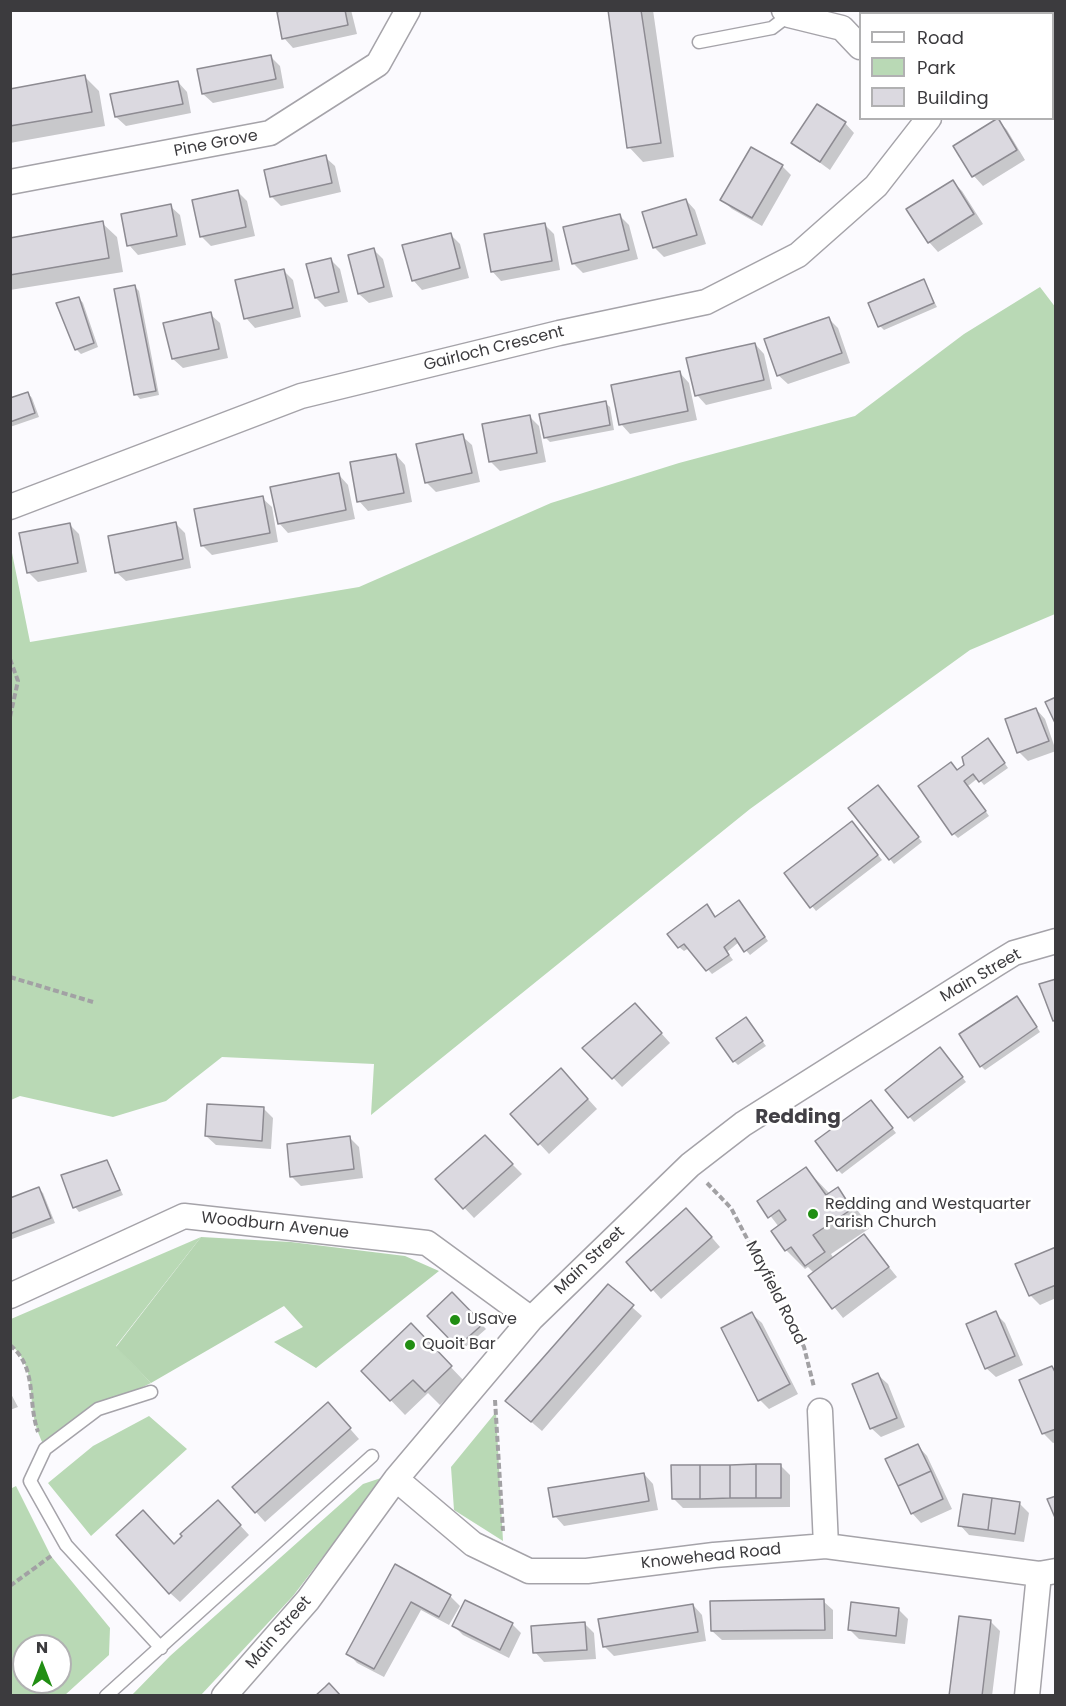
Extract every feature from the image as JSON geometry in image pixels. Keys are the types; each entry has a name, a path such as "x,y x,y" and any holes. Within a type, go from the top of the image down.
{"street":[{"name":"Pine Grove","path":"10,182 270,133 378,64 408,10"},
{"path":"787,13 842,28 859,45"},
{"name":"Gairloch Crescent","path":"10,507 301,396 559,333 706,302 798,255 876,186 927,120"},
{"name":"Main Street","path":"224,1695 308,1600 396,1479 531,1319 690,1165 743,1124 996,964 1014,953 1056,941"},
{"name":"Woodburn Avenue","path":"10,1296 184,1216 427,1243 531,1319"},
{"path":"820,1411 826,1546"},
{"name":"Knowehead Road","path":"396,1479 473,1544 529,1571 587,1571 714,1555 826,1546 1047,1573"},
{"path":"1027,1695 1047,1573"}],"lane":[{"path":"699,42 772,28 787,13"},
{"path":"151,1392 98,1409 45,1449 30,1481 66,1545 161,1648"},
{"path":"106,1695 372,1456"}],"path":[{"path":"10,659 18,681 10,717"},
{"path":"10,977 93,1002"},
{"name":"Mayfield Road","path":"690,1165 731,1209 804,1347 820,1411"},
{"path":"10,1345 20,1353 29,1369 37,1429"},
{"path":"493,1364 504,1559"},
{"path":"10,1586 66,1545"}],"green space":[{"path":"1040,287 1056,308 1055,614 970,650 750,809 371,1115 374,1064 222,1057 166,1101 113,1117 20,1096 11,1100 11,548 30,642 359,587 551,503 679,463 855,416 964,334"},
{"path":"201,1237 116,1346 151,1383 98,1409 45,1449 35,1422 27,1370 24,1361 11,1345 11,1319"},
{"path":"201,1237 291,1242 405,1256 439,1271 316,1368 274,1342 303,1327 284,1306 151,1383 116,1347"},
{"path":"496,1412 503,1541 454,1510 451,1467"},
{"path":"149,1416 187,1449 91,1536 48,1483 93,1446"},
{"path":"390,1475 362,1506 293,1596 201,1695 131,1696 170,1656 363,1484"},
{"path":"16,1486 51,1556 110,1628 109,1655 72,1689 72,1634 12,1634 12,1694 66,1694 11,1695 10,1489"}],"building":[{"path":"283,10 345,10 348,25 282,39 277,12"},
{"path":"608,10 641,10 661,143 627,148"},
{"path":"927,10 980,10 981,12 926,12"},
{"path":"271,55 276,79 202,94 197,69"},
{"path":"85,75 92,112 10,126 10,89"},
{"path":"178,81 183,104 115,117 110,94"},
{"path":"817,104 846,122 820,162 791,143"},
{"path":"995,120 999,120 1017,150 972,177 953,146"},
{"path":"751,147 783,165 752,218 720,200"},
{"path":"326,155 332,183 270,197 264,170"},
{"path":"953,180 974,214 928,243 906,209"},
{"path":"238,190 246,227 200,237 192,200"},
{"path":"686,199 697,235 653,248 642,212"},
{"path":"171,204 177,236 127,246 121,214"},
{"path":"620,214 629,250 572,264 563,227"},
{"path":"103,221 109,258 10,275 10,238"},
{"path":"545,223 552,261 491,272 484,234"},
{"path":"451,233 460,268 412,281 402,245"},
{"path":"374,248 384,287 358,294 348,255"},
{"path":"331,258 339,292 315,298 306,264"},
{"path":"284,269 293,308 244,319 235,280"},
{"path":"924,279 934,303 878,327 868,303"},
{"path":"135,285 156,391 134,395 114,289"},
{"path":"79,297 94,343 75,350 56,303"},
{"path":"211,312 219,349 172,359 163,323"},
{"path":"829,317 842,353 777,376 764,339"},
{"path":"755,343 764,380 695,396 686,358"},
{"path":"680,371 688,411 619,425 611,385"},
{"path":"28,392 35,413 10,422 10,398"},
{"path":"606,401 610,425 544,438 539,414"},
{"path":"530,415 537,453 489,462 482,424"},
{"path":"463,434 472,473 425,483 416,444"},
{"path":"396,454 404,493 357,502 350,462"},
{"path":"339,473 346,510 278,524 270,487"},
{"path":"263,496 270,533 201,546 194,509"},
{"path":"176,522 183,559 115,573 108,536"},
{"path":"70,523 78,563 27,573 19,533"},
{"path":"1056,697 1056,725 1045,702"},
{"path":"1036,708 1049,741 1017,753 1005,719"},
{"path":"988,738 1005,763 979,782 973,774 964,781 986,811 952,835 918,786 951,762 957,770 964,765 962,757"},
{"path":"878,785 919,837 889,860 848,808"},
{"path":"852,821 878,855 810,908 784,873"},
{"path":"739,900 765,937 744,952 735,938 724,947 729,955 706,971 684,944 678,948 667,934 707,904 715,917"},
{"path":"1056,979 1056,1020 1053,1021 1039,984"},
{"path":"1017,996 1037,1027 980,1067 959,1034"},
{"path":"635,1003 662,1033 612,1079 582,1048"},
{"path":"746,1017 763,1041 733,1062 716,1038"},
{"path":"940,1047 963,1077 908,1118 885,1090"},
{"path":"561,1068 588,1099 538,1145 510,1114"},
{"path":"871,1100 893,1128 837,1171 815,1141"},
{"path":"207,1104 264,1107 262,1141 205,1136"},
{"path":"485,1135 513,1164 463,1209 435,1179"},
{"path":"350,1136 354,1169 290,1177 287,1144"},
{"path":"107,1160 120,1190 73,1208 61,1175"},
{"name":"Redding and Westquarter Parish Church","path":"806,1167 826,1195 838,1187 852,1209 813,1235 825,1252 805,1266 791,1247 785,1251 771,1231 786,1220 779,1210 768,1218 757,1201"},
{"path":"39,1187 51,1218 10,1234 10,1198"},
{"path":"686,1208 712,1237 651,1291 626,1262"},
{"path":"864,1234 889,1267 832,1309 808,1276"},
{"path":"1056,1247 1056,1285 1029,1296 1015,1264"},
{"path":"608,1284 634,1305 531,1422 505,1401"},
{"name":"USave","path":"452,1292 483,1324 457,1347 427,1316"},
{"path":"996,1311 1015,1356 985,1369 966,1324"},
{"path":"752,1312 790,1384 758,1401 721,1328"},
{"name":"Quoit Bar","path":"411,1323 452,1366 425,1392 413,1380 390,1401 361,1371"},
{"path":"1052,1366 1056,1374 1056,1429 1042,1434 1019,1380"},
{"path":"878,1373 897,1418 870,1429 852,1384"},
{"path":"328,1402 351,1428 255,1513 232,1487"},
{"path":"918,1444 931,1471 898,1486 885,1459"},
{"path":"756,1464 756,1498 730,1498 730,1465"},
{"path":"756,1464 781,1464 781,1498 756,1498"},
{"path":"671,1465 700,1465 700,1499 672,1499"},
{"path":"700,1465 730,1465 730,1498 700,1499"},
{"path":"931,1471 943,1499 911,1514 898,1486"},
{"path":"644,1473 649,1501 553,1517 548,1488"},
{"path":"963,1494 992,1498 988,1530 958,1526"},
{"path":"1056,1496 1056,1520 1047,1499"},
{"path":"992,1498 1020,1502 1015,1534 988,1530"},
{"path":"218,1500 241,1525 169,1594 116,1535 143,1510 174,1544 182,1536 180,1534"},
{"path":"395,1564 451,1595 439,1617 411,1602 374,1669 346,1654"},
{"path":"824,1599 825,1630 711,1631 710,1601"},
{"path":"465,1600 513,1623 500,1650 452,1626"},
{"path":"851,1602 899,1608 896,1636 848,1630"},
{"path":"693,1604 698,1632 603,1647 598,1619"},
{"path":"959,1616 991,1620 982,1696 949,1696"},
{"path":"585,1622 587,1650 533,1653 531,1626"},
{"path":"329,1683 341,1696 315,1696 325,1687"}],"place":[{"name":"Redding and Westquarter Parish Church","path":"813,1214"},
{"name":"USave","path":"455,1320"},
{"name":"Quoit Bar","path":"410,1345"}],"district":[{"name":"Redding","path":"798,1118"}]}
